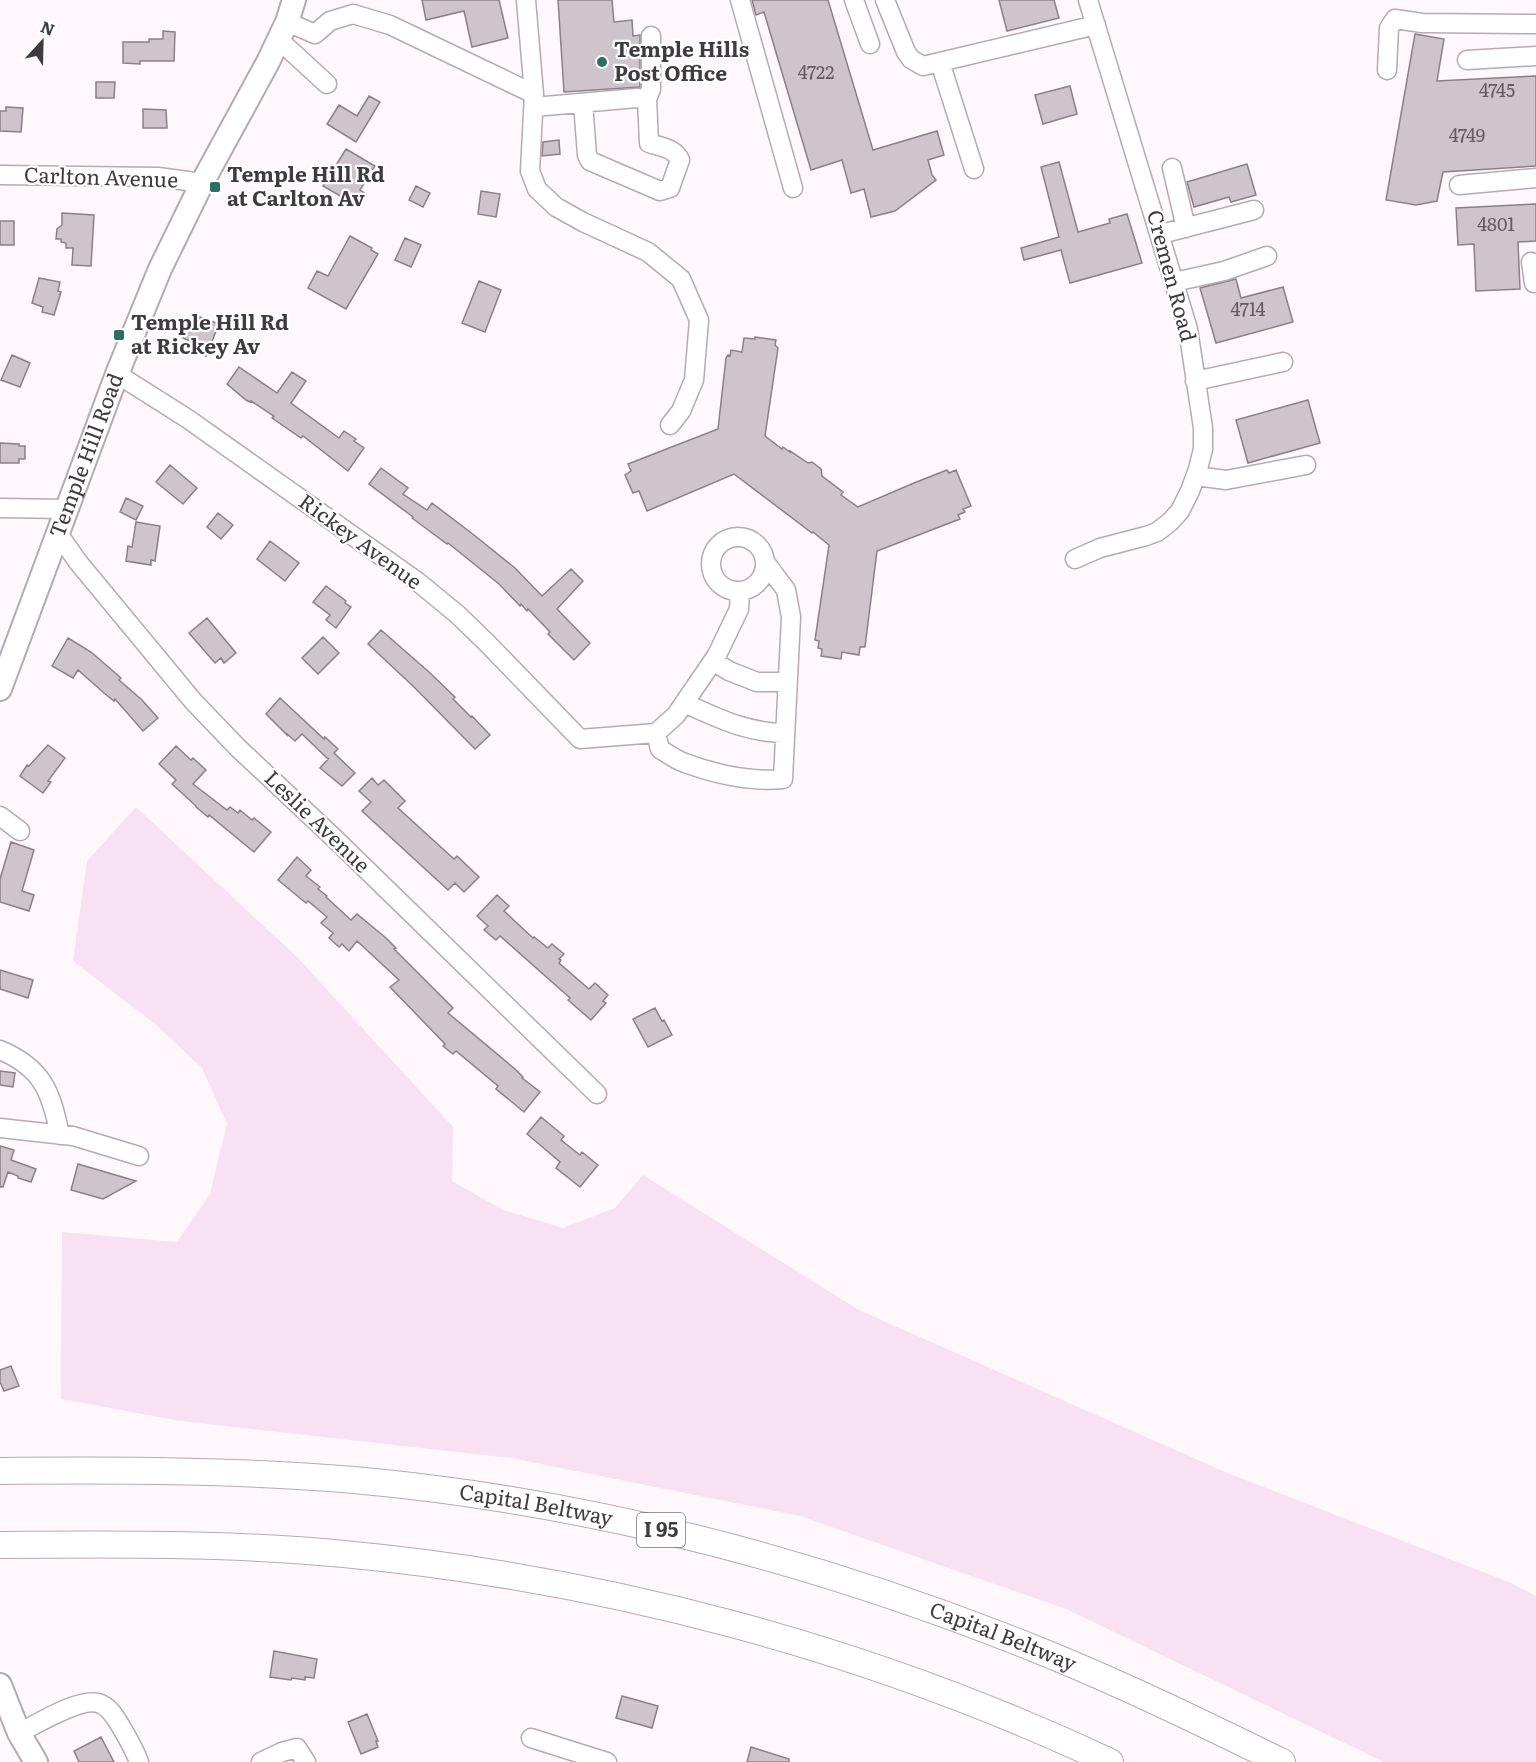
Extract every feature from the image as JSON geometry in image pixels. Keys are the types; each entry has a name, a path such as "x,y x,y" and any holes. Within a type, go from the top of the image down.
{"highway":[{"name":"Capital Beltway","path":"0,1471 159,1470 262,1473 357,1481 476,1496 638,1524 732,1547 923,1606 1044,1652 1282,1762"},
{"path":"0,1545 137,1544 251,1547 356,1555 542,1581 710,1618 885,1671 1005,1716 1110,1762"}],"main road":[{"name":"Temple Hill Road","path":"0,689 65,509 160,269 202,183 268,62 290,13"},
{"path":"0,1685 19,1733 36,1762"}],"street":[{"path":"526,0 534,101 530,171 537,189 556,207 648,252 681,279 699,320 694,380 681,411 670,425"},
{"path":"740,0 793,188"},
{"path":"854,0 870,44"},
{"path":"885,0 906,52 911,59 923,66 1095,25"},
{"name":"Cremen Road","path":"1076,559 1100,548 1146,537 1170,522 1180,511 1196,476 1203,449 1203,428 1188,329 1088,0"},
{"path":"290,13 315,34 330,21 356,7 534,101 583,103 647,99"},
{"path":"290,13 327,84"},
{"path":"1387,70 1389,28 1395,19 1422,23 1536,24"},
{"path":"583,103 587,155 590,161 660,191 670,188 680,160 678,155 649,143 647,99 651,88 651,36"},
{"path":"1467,60 1536,56"},
{"path":"940,62 975,169"},
{"path":"1172,168 1186,228"},
{"name":"Carlton Avenue","path":"0,175 158,177 202,183"},
{"path":"1459,185 1536,178"},
{"path":"1161,234 1254,210"},
{"path":"1174,282 1224,271 1267,256"},
{"path":"1531,262 1534,283 1536,283"},
{"path":"1195,381 1283,362"},
{"name":"Rickey Avenue","path":"117,374 188,419 418,582 457,614 486,642 580,739 656,733"},
{"path":"1196,476 1226,480 1306,465"},
{"path":"0,508 65,509"},
{"name":"Leslie Avenue","path":"57,532 78,562 193,701 237,747 333,837 597,1094"},
{"path":"740,591 739,609 712,661 676,715 656,733 660,749 682,763 740,778 766,781 783,779 791,617 786,590 765,562 756,543 747,538 736,537 717,546 712,556 711,566 720,585 730,590 740,591 759,582 764,572 765,562"},
{"path":"712,661 729,671 757,682 788,682"},
{"path":"684,703 735,726 768,733 785,733"},
{"path":"0,816 20,831"},
{"path":"0,1050 17,1057 38,1074 53,1103 60,1135"},
{"path":"0,1128 73,1136 139,1156"},
{"path":"19,1733 77,1704 90,1701 101,1704 112,1713 133,1746 139,1762"},
{"path":"531,1738 607,1762"},
{"path":"261,1762 282,1752 302,1755"}],"shaded area":[{"path":"136,807 299,959 453,1127 452,1181 503,1210 563,1228 615,1208 643,1175 859,1310 1225,1472 1509,1582 1536,1596 1536,1762 1384,1762 1066,1609 800,1516 511,1458 181,1421 61,1399 62,1232 177,1242 210,1194 227,1124 202,1068 155,1024 73,961 87,861"}],"building":[{"path":"422,0 499,0 508,38 472,47 464,11 426,20"},
{"name":"Temple Hills Post Office","path":"558,0 612,0 614,22 632,20 633,36 640,35 640,87 564,92"},
{"path":"752,0 828,0 873,150 937,131 944,155 928,160 932,175 936,180 895,211 871,217 864,189 851,193 842,160 811,170 764,12 756,15"},
{"path":"999,0 1054,0 1059,18 1007,31"},
{"path":"163,31 175,32 174,61 123,63 123,42 149,42 149,39 163,39"},
{"path":"1415,34 1444,39 1437,81 1536,76 1536,166 1443,172 1437,201 1416,205 1386,200"},
{"path":"96,82 115,82 114,98 96,98"},
{"path":"1070,86 1077,114 1043,124 1035,95"},
{"path":"369,96 380,102 356,142 327,124 339,105 357,116"},
{"path":"6,107 23,108 21,132 0,131 0,111 6,111"},
{"path":"143,109 166,110 167,128 143,128"},
{"path":"559,140 560,154 542,156 543,142"},
{"path":"346,149 375,166 360,190 366,194 359,207 323,186"},
{"path":"1059,162 1078,232 1110,223 1109,219 1127,214 1142,263 1070,283 1061,250 1024,260 1021,248 1059,237 1041,167"},
{"path":"1247,164 1256,195 1231,202 1229,197 1194,207 1187,182"},
{"path":"416,186 430,193 423,207 409,200"},
{"path":"481,191 500,194 496,217 478,214"},
{"path":"1536,204 1536,241 1518,242 1520,289 1476,291 1474,244 1458,245 1456,208"},
{"path":"62,213 94,215 91,266 72,265 73,248 66,248 66,243 61,242 61,239 56,239 57,229 62,225"},
{"path":"0,221 14,221 14,245 0,245"},
{"path":"350,236 372,248 371,250 378,254 346,309 308,288 317,271 328,276"},
{"path":"405,238 421,245 411,267 395,260"},
{"path":"39,278 60,282 58,291 61,292 54,315 42,312 43,307 32,303"},
{"path":"1236,279 1241,298 1283,287 1293,322 1216,343 1200,288"},
{"path":"479,281 501,290 485,332 462,323"},
{"path":"200,317 219,324 206,356 187,348 190,341 183,338 189,322 197,325"},
{"path":"755,337 776,340 775,345 778,348 765,436 782,449 783,447 808,463 812,462 821,469 822,476 843,492 841,495 858,507 947,470 949,473 956,470 971,506 963,509 965,512 958,515 960,519 877,551 865,647 860,647 859,655 842,652 841,659 821,656 822,649 818,648 819,641 815,640 829,545 813,532 734,474 647,511 639,491 633,493 625,475 631,471 628,464 718,429 726,358 730,356 731,350 742,352 744,338 755,339"},
{"path":"12,355 30,363 20,387 1,380"},
{"path":"239,367 277,393 292,372 306,381 291,403 339,438 344,431 364,448 348,471 303,436 301,438 272,418 274,416 246,400 227,384"},
{"path":"1308,400 1320,443 1248,463 1236,420"},
{"path":"0,443 25,446 25,459 19,459 19,463 0,463"},
{"path":"170,465 197,488 183,504 156,482"},
{"path":"381,468 408,488 403,494 427,510 432,503 515,568 542,596 571,569 583,581 557,609 590,643 574,660 548,634 550,632 528,609 527,611 521,604 520,606 499,584 369,484"},
{"path":"126,498 143,506 136,520 120,512"},
{"path":"218,513 233,525 221,539 207,527"},
{"path":"136,522 160,526 155,561 151,560 151,565 126,561 128,546 132,547"},
{"path":"270,541 299,563 285,581 257,559"},
{"path":"326,586 351,607 336,628 326,620 330,615 313,602"},
{"path":"207,618 236,653 224,663 221,658 215,663 189,633"},
{"path":"381,630 455,697 453,699 490,735 475,749 368,644"},
{"path":"323,637 339,653 318,674 302,658"},
{"path":"68,638 91,652 121,678 119,680 158,718 143,731 115,699 114,701 78,670 73,678 52,666"},
{"path":"280,698 338,749 334,753 355,773 342,786 320,768 329,758 302,734 295,741 266,714"},
{"path":"48,745 65,758 48,781 51,782 43,793 20,776 27,765 29,766"},
{"path":"176,746 206,770 193,784 227,810 230,807 238,813 240,810 271,832 254,852 209,815 208,817 172,784 176,780 159,764"},
{"path":"372,778 378,785 384,780 405,801 398,808 454,859 457,856 479,877 464,892 455,883 448,890 362,811 371,802 359,791"},
{"path":"11,842 34,850 22,891 34,895 29,911 0,902 0,879"},
{"path":"297,857 311,870 306,876 320,887 318,889 326,897 351,920 357,914 386,938 396,948 394,949 453,1008 448,1013 540,1092 524,1112 496,1089 498,1086 456,1051 453,1054 443,1046 445,1044 390,987 399,980 357,941 349,951 342,944 339,947 329,938 333,933 321,923 327,917 278,880"},
{"path":"497,895 509,906 504,911 533,938 548,948 552,944 564,954 559,959 561,960 559,963 589,989 595,983 608,995 603,1001 606,1003 591,1020 568,1000 570,998 500,936 496,940 484,930 488,926 477,916"},
{"path":"0,970 33,980 28,998 0,989"},
{"path":"655,1008 672,1035 648,1047 633,1019"},
{"path":"0,1071 15,1073 13,1087 0,1085"},
{"path":"541,1117 564,1136 561,1140 580,1155 582,1152 598,1165 580,1187 556,1168 560,1162 527,1134"},
{"path":"0,1146 14,1150 11,1160 36,1169 31,1182 8,1172 3,1187 0,1187"},
{"path":"78,1164 136,1181 103,1199 71,1190"},
{"path":"11,1366 19,1386 4,1391 0,1382 0,1370"},
{"path":"274,1651 317,1659 314,1678 305,1677 305,1680 292,1678 291,1680 270,1677"},
{"path":"622,1696 658,1706 652,1728 616,1718"},
{"path":"367,1714 378,1741 376,1741 378,1747 361,1754 348,1722"},
{"path":"101,1737 114,1762 79,1762 74,1751"},
{"path":"751,1747 789,1759 789,1762 747,1762"}],"place":[{"name":"Temple Hills Post Office","path":"602,62"},
{"name":"Temple Hill Rd at Carlton Av","path":"215,187"},
{"name":"Temple Hill Rd at Rickey Av","path":"119,335"}]}
